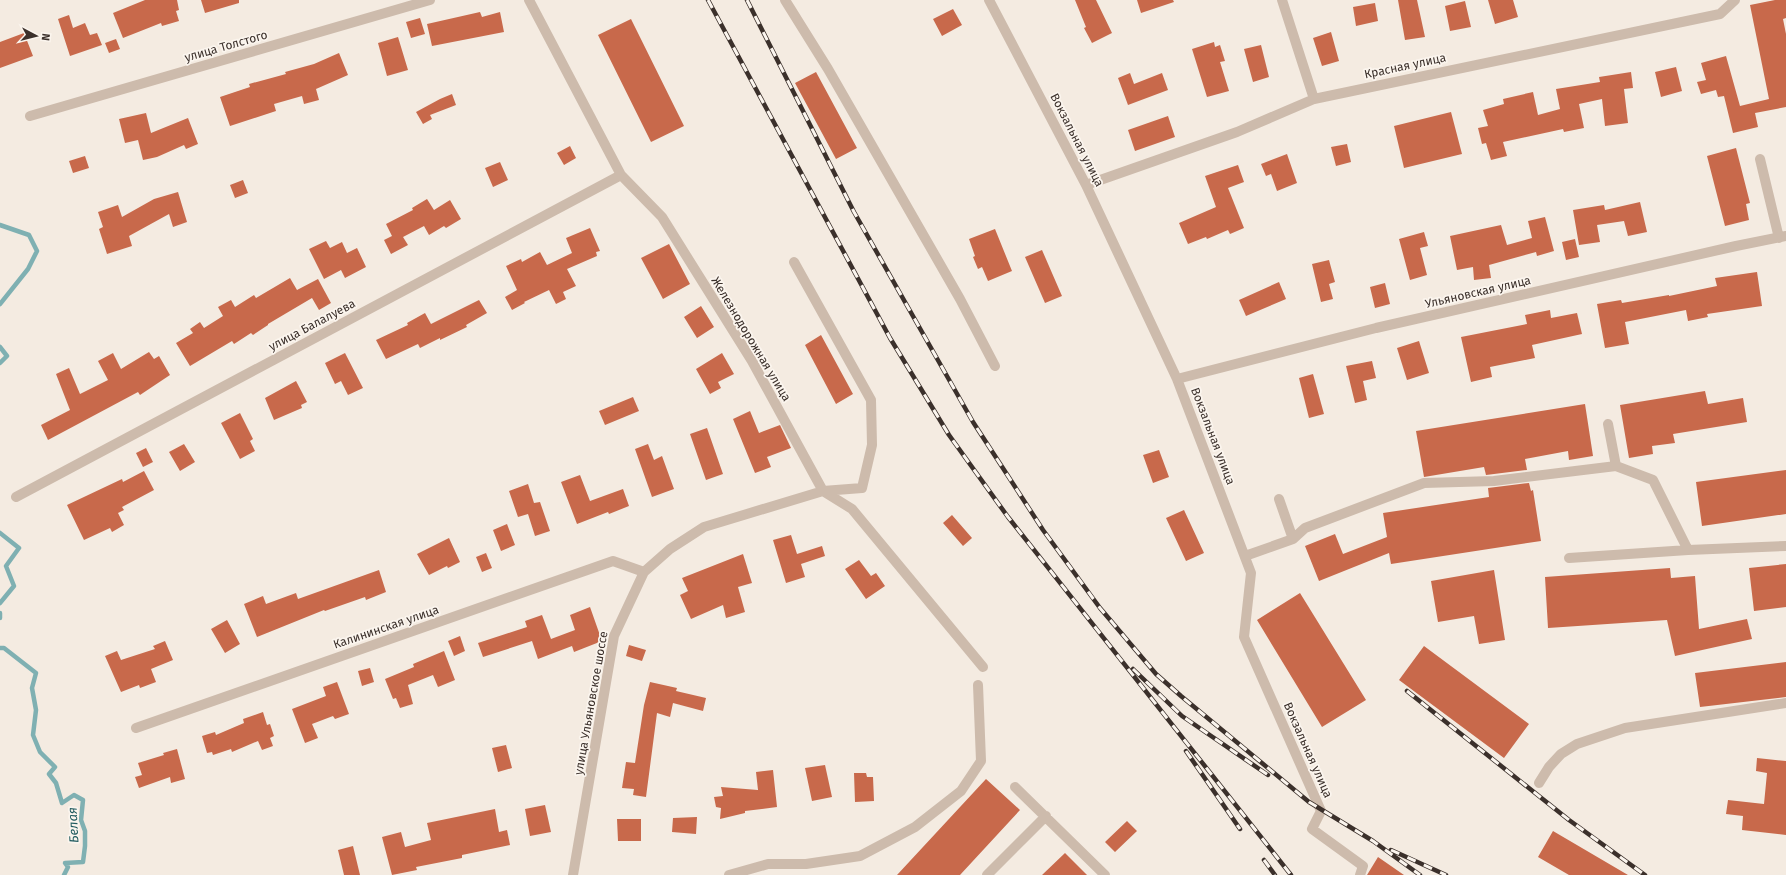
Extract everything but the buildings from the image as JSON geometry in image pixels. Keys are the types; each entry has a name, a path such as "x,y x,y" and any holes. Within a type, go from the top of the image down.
{"street":[{"name":"улица Толстого","path":"30,116 430,0"},
{"name":"Железнодорожная улица","path":"529,0 620,176 662,217 752,362 823,491 852,509 983,667"},
{"path":"785,0 828,69 960,299 995,366"},
{"name":"Вокзальная улица","path":"989,0 1086,185 1176,379 1252,574 1244,637 1321,811 1312,828 1363,866 1360,875"},
{"path":"1282,0 1314,99"},
{"name":"Красная улица","path":"1086,185 1237,132 1314,99 1720,14 1735,0"},
{"path":"1760,159 1782,237"},
{"name":"улица Балалуева","path":"16,497 620,176"},
{"name":"Ульяновская улица","path":"1176,379 1376,328 1782,237"},
{"name":"улица Ульяновское шоссе","path":"573,875 614,636 644,572 670,549 704,527 823,491 862,488 872,445 871,400 794,262"},
{"path":"1608,424 1616,466"},
{"path":"1245,556 1293,539 1305,528 1424,483 1494,481 1616,466 1653,480 1688,550"},
{"path":"1279,499 1293,539"},
{"path":"1569,558 1688,550 1786,546"},
{"name":"Калининская улица","path":"136,728 613,561 644,572"},
{"path":"729,875 768,864 806,864 860,856 915,827 961,790 981,761 978,685"},
{"path":"1539,783 1549,767 1561,754 1584,742 1625,728 1786,703"},
{"path":"1015,787 1105,875"},
{"path":"992,873 1046,816"}],"waterway":[{"name":"Белая","path":"0,225 29,235 37,251 28,269 0,304"},
{"name":"Белая","path":"0,347 7,356 0,363"},
{"name":"Белая","path":"0,533 19,548 6,566 14,586 0,603"},
{"name":"Белая","path":"0,613 0,618"},
{"name":"Белая","path":"0,648 4,648 36,673 32,688 36,710 33,735 40,752 55,767 49,774 56,783 62,803 74,795 83,800 81,820 85,831 83,862 65,863 68,867 64,875"}],"railway":[{"path":"708,0 890,338 949,435 1008,517 1291,875"},
{"path":"747,0 854,212 973,422 1043,530 1100,608 1156,674 1181,696 1309,802 1373,841 1420,875"},
{"path":"1133,669 1182,716 1268,775"},
{"path":"1407,691 1569,820 1645,875"},
{"path":"1186,751 1240,829"},
{"path":"1391,850 1446,875"},
{"path":"1264,860 1275,875"}]}
